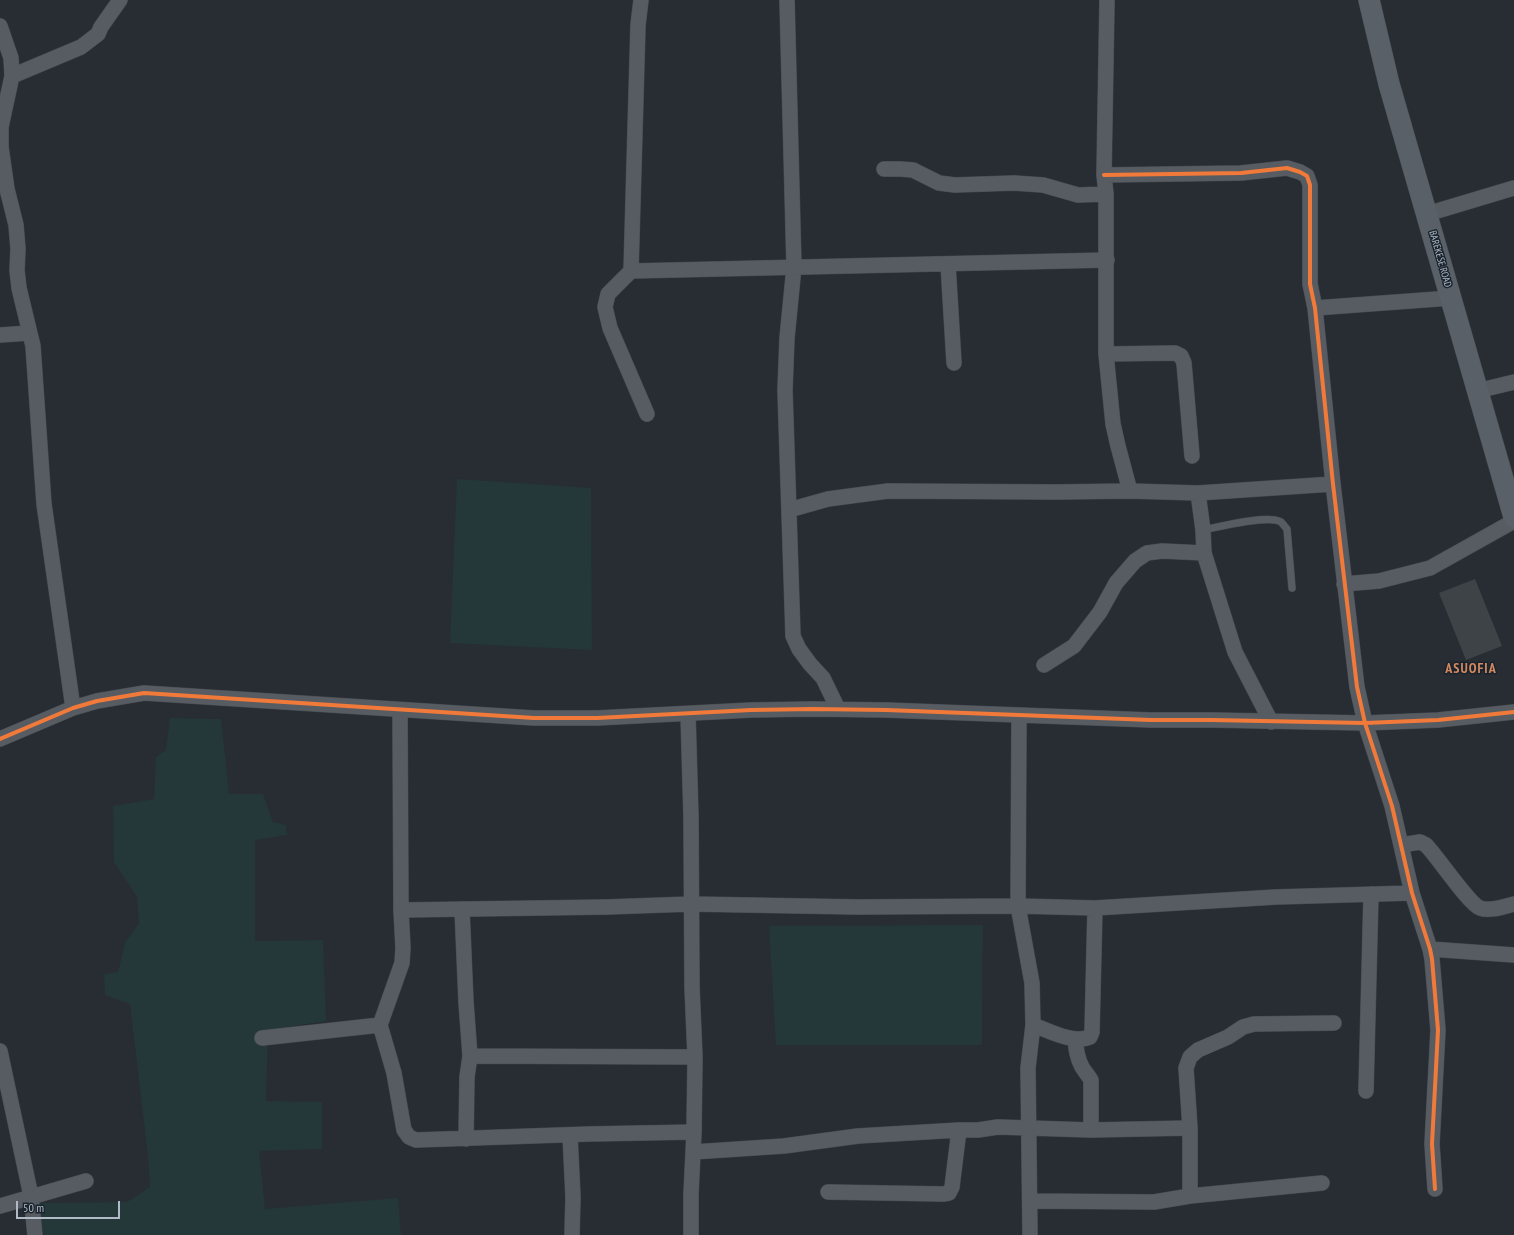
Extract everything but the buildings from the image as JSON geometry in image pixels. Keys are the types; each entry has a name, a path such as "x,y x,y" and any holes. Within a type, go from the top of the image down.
{"main road":[{"name":"BAREKESE ROAD","path":"1369,0 1389,84 1514,517"}],"street":[{"path":"12,76 81,47 98,34 101,27 120,0"},
{"path":"641,0 638,25 631,271 608,294 605,307 610,328 647,414"},
{"path":"787,0 794,267 787,338 785,390 793,636 799,649 823,678 838,709"},
{"path":"1108,0 1104,175 1106,194 1106,354 1114,424 1118,446 1130,491"},
{"path":"0,26 11,58 12,76 1,127 2,160 7,190 16,225 19,288 33,346 44,504 73,708"},
{"path":"884,169 900,168 913,170 939,183 955,185 1014,183 1043,185 1078,195 1106,194"},
{"path":"1104,175 1241,173 1287,168 1307,176 1310,185 1310,284 1315,308 1344,584 1357,687 1365,723 1392,806 1412,893 1430,949 1438,1030 1432,1144 1435,1189"},
{"path":"1427,214 1514,188"},
{"path":"631,271 1106,260"},
{"path":"948,264 954,363"},
{"path":"1315,308 1451,298"},
{"path":"0,336 29,333"},
{"path":"1106,354 1175,354 1181,356 1184,363 1192,456"},
{"path":"1477,391 1514,382"},
{"path":"789,510 828,499 888,491 1130,491 1198,493 1333,484"},
{"path":"1198,493 1203,530 1204,553 1235,652 1271,722"},
{"path":"1344,584 1379,581 1430,568 1514,521"},
{"path":"1044,665 1074,646 1100,612 1116,583 1135,561 1147,553 1162,551 1204,553"},
{"path":"0,739 73,708 97,701 144,693 534,718 597,718 751,710 838,709 1151,720 1365,723 1438,720 1514,712"},
{"path":"400,710 401,910 403,948 402,963 380,1025 394,1073 404,1130 409,1137 416,1140 570,1134 694,1132"},
{"path":"688,714 692,987 695,1057 691,1235"},
{"path":"1019,715 1018,906 1032,983 1033,1025 1028,1068 1030,1235"},
{"path":"1401,845 1420,842 1426,844 1464,892 1480,908 1487,909 1514,904"},
{"path":"401,910 462,910 691,904 858,907 1018,906 1095,908 1276,897 1412,893"},
{"path":"1366,1091 1371,894"},
{"path":"1033,1025 1075,1039 1085,1039 1090,1037 1092,1032 1095,908"},
{"path":"462,910 470,1056 467,1077 466,1139"},
{"path":"1430,949 1514,955"},
{"path":"1190,1196 1190,1128 1186,1068 1190,1057 1198,1050 1254,1024 1334,1023"},
{"path":"262,1038 380,1025"},
{"path":"1075,1039 1076,1053 1091,1080 1091,1130"},
{"path":"0,1051 31,1196 35,1235"},
{"path":"470,1056 695,1057"},
{"path":"693,1152 784,1146 858,1136 978,1130 998,1127 1091,1130 1190,1128"},
{"path":"828,1192 949,1193 952,1187 959,1130"},
{"path":"570,1134 573,1197 572,1235"},
{"path":"0,1206 86,1181"},
{"path":"1030,1201 1154,1202 1190,1196 1322,1183"}],"lane":[{"path":"1203,530 1252,521 1270,520 1281,522 1287,530 1292,588"}],"shaded area":[{"path":"457,479 591,488 592,650 450,643"},
{"path":"170,718 221,719 229,794 263,794 273,822 286,825 287,835 255,840 255,941 323,940 326,1021 268,1030 266,1101 322,1102 322,1149 259,1151 265,1209 398,1198 401,1235 44,1235 38,1203 127,1202 150,1187 148,1156 130,1004 105,995 104,974 118,972 125,943 139,923 137,897 114,862 113,806 154,799 156,757 166,750"},
{"path":"983,925 982,1045 776,1045 769,926"}],"cycle path":[{"path":"1104,175 1241,173 1287,168 1307,176 1310,185 1310,284 1315,308 1333,484 1357,687 1365,723 1392,806 1412,893 1432,959 1438,1030 1432,1144 1435,1189"},
{"path":"0,739 73,708 97,701 144,693 534,718 597,718 751,710 812,709 886,710 1151,720 1365,723 1438,720 1514,712"}],"district":[{"name":"ASUOFIA","path":"1471,669"}]}
